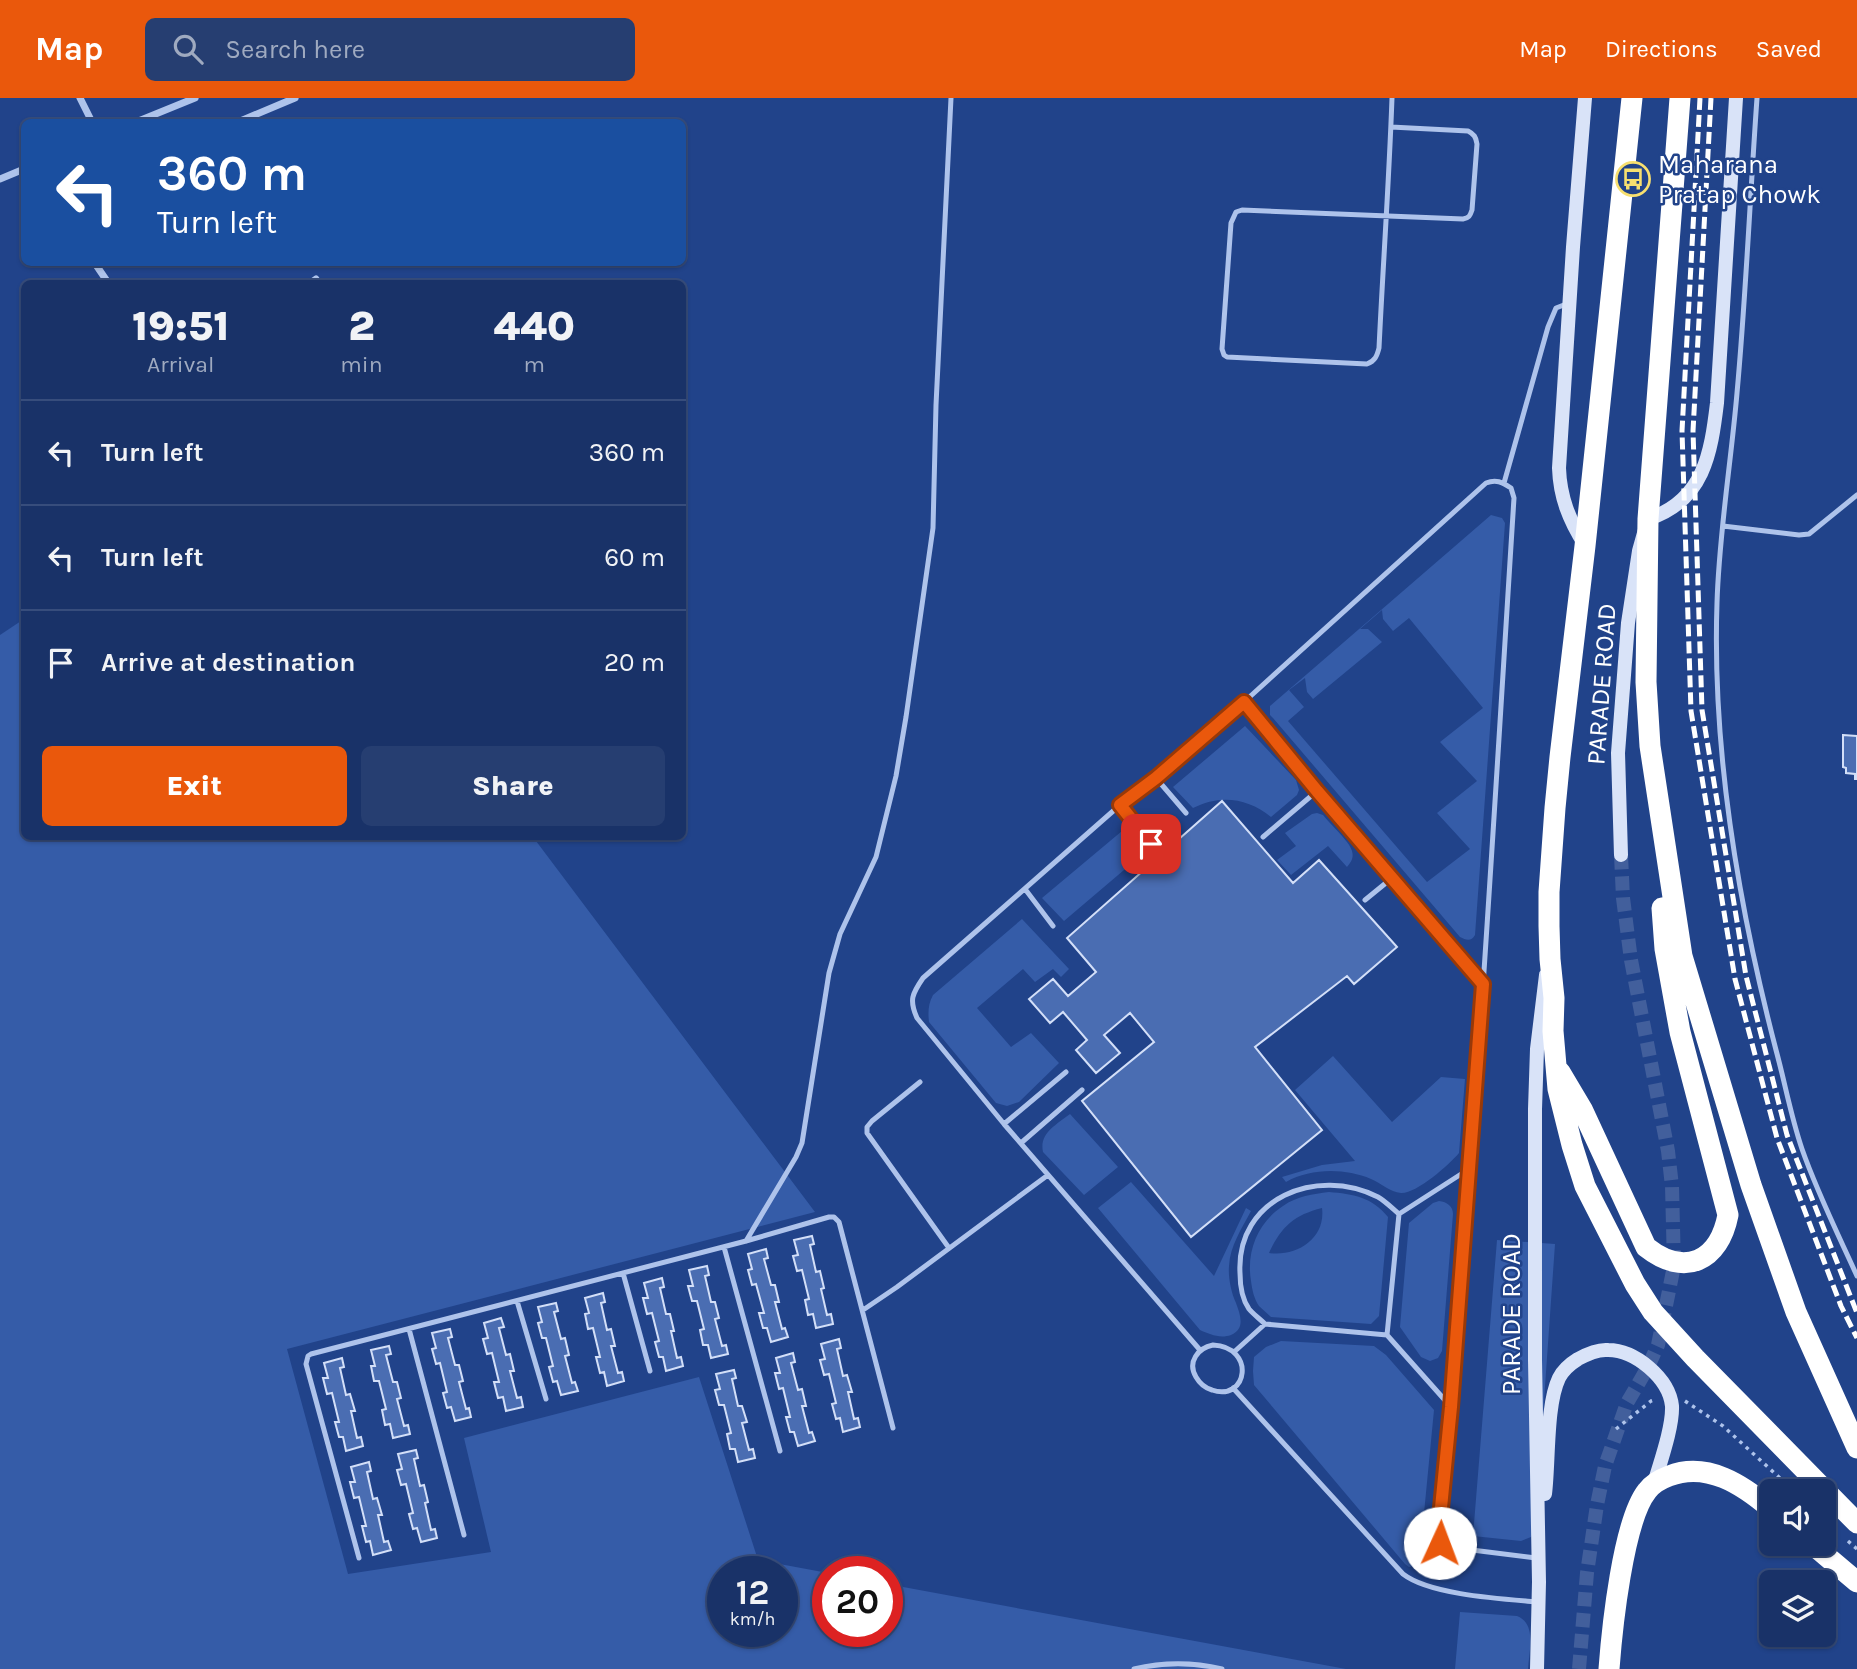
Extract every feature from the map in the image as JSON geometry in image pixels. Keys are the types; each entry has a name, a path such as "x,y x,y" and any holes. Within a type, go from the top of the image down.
{"highway":[{"path":"1632,98 1555,808 1549,892 1558,1089 1585,1186 1653,1312 1857,1523"},
{"path":"1680,98 1648,519 1646,682 1650,746 1682,956 1751,1185 1796,1312 1857,1448"},
{"path":"1555,1064 1582,1109 1646,1247 1656,1255 1680,1262 1689,1262 1714,1249 1725,1230 1728,1214 1685,1052 1670,980 1661,888 1662,829"},
{"path":"1609,1669 1630,1531 1640,1502 1647,1491 1654,1484 1675,1473 1688,1471 1708,1473 1736,1483 1759,1499"},
{"path":"1826,1556 1857,1582"}],"street":[{"path":"80,98 90,119"},
{"path":"143,119 195,98"},
{"path":"245,119 295,98"},
{"path":"1585,98 1559,468 1565,507 1585,546"},
{"path":"1648,519 1663,514 1679,502 1699,479 1709,452 1717,402 1736,98"},
{"path":"0,179 21,170"},
{"name":"PARADE ROAD","path":"1621,855 1618,753 1628,623 1639,551 1648,519"},
{"name":"PARADE ROAD","path":"1537,1669 1535,1110 1538,1035 1544,983 1550,959"},
{"path":"1538,1537 1555,1390 1560,1376 1581,1357 1610,1349 1625,1353 1649,1368 1659,1378 1672,1404 1654,1484"}],"lane":[{"path":"746,1241 802,1143 834,953 876,857 900,753 933,528 936,405 951,98"},
{"path":"1391,127 1473,133 1477,144 1472,210 1467,219 1386,216 1242,210 1236,212 1231,223 1222,349 1224,355 1231,358 1367,364 1373,362 1379,348 1386,216 1391,127 1392,98"},
{"path":"1757,98 1737,392 1717,601 1719,717 1723,766 1760,988 1791,1116 1821,1197 1857,1276"},
{"path":"1504,483 1548,327 1556,308 1570,303"},
{"path":"1199,1350 1004,1124 918,1018 912,1006 913,992 923,978 1120,805 1156,778 1244,702 1486,483 1495,480 1504,483 1511,488 1514,498 1483,984 1451,1407 1438,1538 1444,1546 1538,1559"},
{"path":"1723,526 1809,534 1857,495"},
{"path":"1244,702 1483,984"},
{"path":"1156,778 1186,813"},
{"path":"1263,836 1317,791"},
{"path":"1120,805 1151,844"},
{"path":"1365,900 1392,878"},
{"path":"1025,889 1053,926"},
{"path":"1004,1124 1066,1072"},
{"path":"920,1082 872,1121 867,1127 867,1133 950,1248"},
{"path":"1021,1143 1082,1090"},
{"path":"1399,1214 1469,1169"},
{"path":"863,1310 1048,1175"},
{"path":"1399,1214 1379,1198 1356,1189 1323,1185 1292,1191 1266,1206 1248,1229 1239,1257 1241,1287 1248,1308 1265,1324 1387,1335 1451,1407"},
{"path":"1387,1335 1399,1214"},
{"path":"359,1558 306,1360 311,1354 724,1247 829,1217 839,1222 893,1429"},
{"path":"724,1247 780,1451"},
{"path":"623,1273 650,1371"},
{"path":"517,1301 545,1399"},
{"path":"1234,1352 1265,1324"},
{"path":"409,1329 464,1535"},
{"path":"1213,1345 1234,1352 1243,1371 1238,1384 1218,1392 1202,1385 1197,1379 1193,1364 1199,1350 1213,1345"},
{"path":"1233,1388 1412,1581 1468,1595 1538,1602"},
{"path":"1134,1669 1150,1665 1178,1664 1223,1669"}],"path":[{"path":"1616,1429 1651,1401 1669,1396 1683,1399 1723,1426 1781,1479"}],"shaded area":[{"path":"1491,515 1502,518 1505,523 1475,935 1472,939 1460,937 1270,715 1270,706","holes":["1382,610 1383,619 1393,631 1409,618 1483,708 1440,742 1477,781 1437,813 1470,849 1427,882 1288,721 1304,707 1289,690 1305,678 1307,692 1313,699 1382,642 1368,629 1360,629"]},
{"path":"21,621 21,840 535,840 815,1212 287,1349 348,1574 491,1552 464,1438 699,1377 757,1556 707,1556 707,1647 798,1647 798,1567 812,1570 812,1647 903,1647 903,1587 1346,1669 0,1669 0,635"},
{"path":"1245,726 1296,780 1299,790 1297,795 1271,817 1253,806 1233,800 1213,801 1193,808 1173,787"},
{"path":"1317,813 1323,815 1348,843 1352,860 1347,867 1328,846 1291,875 1277,860 1296,846 1285,833"},
{"path":"1122,831 1144,853 1064,921 1042,898"},
{"path":"1022,919 1069,969 1061,977 1053,969 1035,982 1023,969 977,1008 1011,1047 1031,1033 1059,1063 1019,1102 1007,1106 996,1103 929,1022 929,1008 933,995"},
{"path":"1333,1056 1392,1122 1441,1077 1465,1079 1459,1153 1432,1178 1407,1192 1397,1192 1361,1175 1339,1171 1306,1174 1286,1182 1282,1177 1322,1165 1355,1161 1295,1090"},
{"path":"1070,1114 1118,1167 1084,1195 1043,1152 1042,1145 1046,1135"},
{"path":"1131,1182 1214,1276 1246,1208 1251,1211 1237,1237 1230,1259 1230,1284 1241,1321 1236,1332 1219,1336 1200,1330 1098,1208"},
{"path":"1329,1192 1362,1198 1382,1210 1388,1217 1379,1316 1371,1324 1271,1317 1259,1306 1255,1297 1250,1259 1256,1238 1267,1220 1294,1200","holes":["1322,1208 1319,1229 1307,1244 1289,1252 1269,1253 1278,1236 1296,1218"]},
{"path":"1439,1201 1449,1205 1453,1214 1442,1351 1438,1358 1430,1361 1421,1357 1400,1327 1409,1223"},
{"path":"1497,1240 1555,1244 1535,1529 1531,1537 1521,1541 1473,1536"},
{"path":"1281,1341 1374,1346 1386,1355 1434,1410 1419,1565 1409,1567 1405,1564 1254,1385 1254,1357 1266,1347"},
{"path":"1460,1612 1517,1616 1523,1620 1530,1632 1528,1669 1455,1669"}],"building":[{"path":"1843,735 1857,736 1857,779 1855,774 1846,773 1846,768 1843,767"},
{"path":"1222,801 1293,883 1319,860 1397,947 1354,984 1347,976 1255,1047 1322,1130 1191,1237 1082,1101 1154,1042 1130,1013 1104,1035 1120,1053 1096,1073 1076,1050 1087,1040 1063,1012 1050,1023 1029,999 1053,979 1068,996 1096,972 1067,938"},
{"path":"812,1236 814,1244 810,1245 816,1272 820,1271 827,1315 831,1314 833,1324 816,1328 813,1314 808,1315 805,1300 809,1299 802,1270 797,1271 793,1256 798,1255 794,1240"},
{"path":"766,1249 768,1258 764,1259 771,1285 775,1285 779,1302 775,1302 782,1329 785,1328 788,1337 771,1342 759,1313 764,1313 756,1284 752,1285 748,1270 752,1269 748,1254"},
{"path":"707,1266 709,1275 705,1276 711,1302 715,1302 719,1318 715,1319 722,1346 726,1345 728,1354 711,1358 708,1345 703,1345 700,1330 704,1329 697,1301 692,1301 688,1286 693,1286 689,1270"},
{"path":"662,1278 664,1287 660,1288 666,1314 670,1314 677,1358 681,1357 683,1366 666,1371 663,1357 659,1357 655,1342 659,1341 652,1313 647,1314 643,1298 648,1298 644,1283"},
{"path":"603,1293 605,1302 601,1303 607,1330 611,1329 615,1346 611,1346 618,1373 622,1372 624,1381 607,1386 604,1372 600,1373 596,1357 600,1357 593,1328 588,1329 585,1314 589,1313 585,1298"},
{"path":"556,1303 558,1311 554,1312 561,1339 565,1338 569,1355 565,1356 572,1383 575,1382 578,1391 561,1395 557,1381 553,1382 549,1367 553,1366 546,1338 542,1338 538,1323 542,1322 538,1307"},
{"path":"501,1318 504,1327 499,1328 506,1355 510,1354 514,1371 510,1371 517,1398 521,1397 523,1407 506,1411 503,1397 498,1398 494,1382 499,1382 492,1353 487,1354 483,1339 488,1338 484,1323"},
{"path":"450,1329 452,1337 448,1338 455,1365 459,1365 463,1381 459,1382 466,1409 469,1408 471,1417 455,1421 451,1407 447,1408 443,1393 447,1392 440,1363 436,1364 432,1349 436,1348 432,1333"},
{"path":"839,1339 841,1348 837,1349 843,1376 847,1375 852,1392 848,1392 854,1419 858,1418 860,1427 843,1432 840,1418 836,1419 832,1404 836,1403 829,1374 824,1375 820,1360 825,1359 821,1344"},
{"path":"389,1346 391,1354 386,1355 393,1382 397,1382 401,1398 397,1399 404,1426 408,1425 410,1434 393,1438 390,1424 385,1425 382,1410 386,1409 379,1381 374,1381 371,1366 375,1366 371,1350"},
{"path":"793,1353 795,1362 791,1363 798,1390 802,1389 806,1406 802,1406 809,1433 812,1432 815,1441 798,1446 794,1432 790,1432 786,1417 790,1417 783,1388 779,1389 775,1373 780,1373 776,1358"},
{"path":"342,1358 344,1367 340,1368 346,1395 350,1394 355,1411 351,1411 357,1438 361,1437 363,1446 346,1451 343,1437 339,1437 335,1422 339,1422 332,1393 327,1394 323,1378 328,1378 324,1363"},
{"path":"734,1370 736,1378 732,1379 738,1406 742,1406 747,1422 742,1423 749,1450 753,1449 755,1458 738,1462 735,1449 730,1449 727,1434 731,1433 724,1405 719,1405 715,1390 720,1389 716,1374"},
{"path":"416,1450 418,1458 414,1459 420,1486 424,1485 431,1530 435,1529 437,1538 421,1542 417,1528 413,1529 409,1514 413,1513 406,1484 401,1485 397,1470 402,1469 398,1454"},
{"path":"369,1462 371,1471 367,1472 373,1499 377,1498 382,1515 378,1515 384,1542 388,1541 391,1550 373,1555 370,1541 366,1542 362,1526 366,1526 359,1497 354,1498 350,1482 355,1482 351,1467"}],"tunnel":[{"path":"1579,1669 1587,1573 1605,1466 1627,1403 1658,1345 1674,1266 1672,1186 1668,1151 1631,960 1621,855"}],"railway":[{"path":"1700,98 1682,431 1691,711 1735,979 1777,1138 1841,1306 1857,1338"},
{"path":"1711,98 1693,431 1702,710 1746,976 1787,1135 1857,1313"}],"place":[{"name":"Maharana Pratap Chowk","path":"1633,179"}],"route":[{"path":"1151,844 1120,805 1156,778 1244,702 1483,984 1451,1407 1438,1538 1440,1543"}]}
